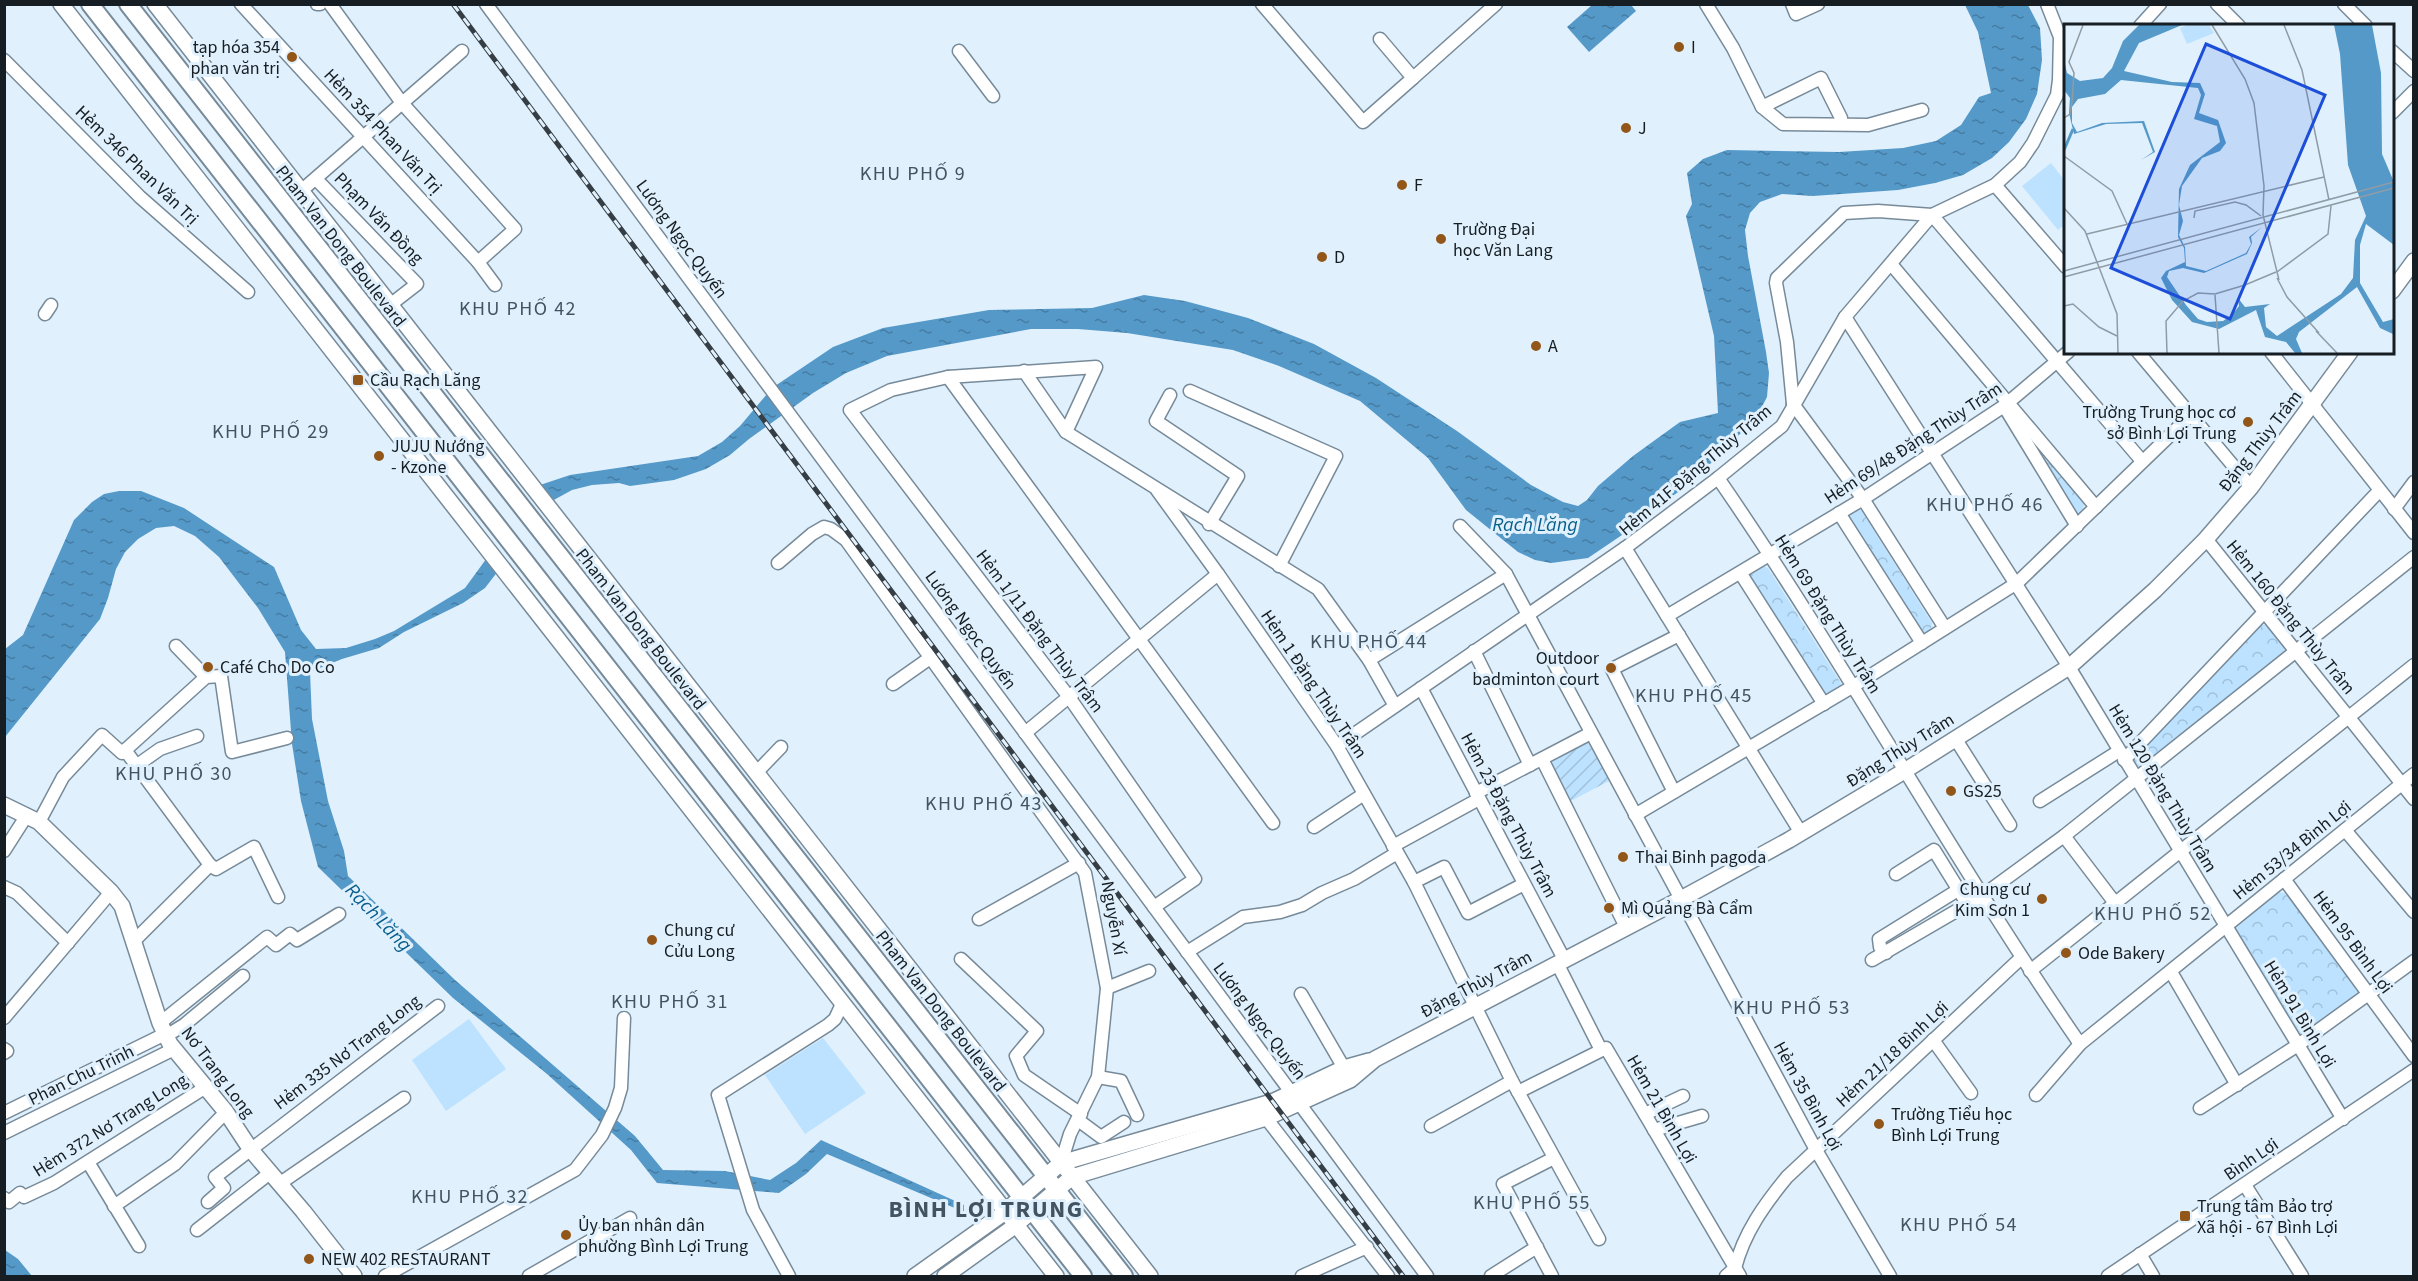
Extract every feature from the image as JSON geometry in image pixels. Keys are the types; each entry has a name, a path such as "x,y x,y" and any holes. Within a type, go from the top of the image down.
{"highway":[{"path":"90,4 1083,1276"},
{"name":"Pham Van Dong Boulevard","path":"128,4 1124,1276"}],"main road":[{"path":"61,4 1056,1276"},
{"name":"Pham Van Dong Boulevard","path":"155,4 1150,1276"},
{"path":"2394,288 2414,261"},
{"path":"372,317 390,305"},
{"name":"Đặng Thùy Trâm","path":"1061,1163 1272,1102 1295,1098 1350,1080 1375,1059 1681,900 1801,833 1906,770 2069,667 2155,590 2206,539 2252,487 2349,354"},
{"name":"Nơ Trang Long","path":"4,805 33,819 111,892 122,906 166,1036 226,1112 250,1149 354,1276"},
{"path":"890,1065 908,1051"},
{"name":"Đặng Thùy Trâm","path":"1072,1177 1266,1118 1344,1068 1375,1059"},
{"path":"945,1276 1015,1225 1027,1204 1051,1183 1061,1163"},
{"path":"1051,1183 1072,1177"},
{"path":"915,1276 1004,1211 1027,1204"}],"street":[{"name":"Hẻm 354 Phan Văn Trị","path":"241,4 478,262 495,285"},
{"path":"330,4 402,103 515,229 478,262"},
{"name":"Lương Ngọc Quyến","path":"486,4 1427,1276"},
{"path":"1262,4 1363,122 1496,4"},
{"path":"1706,4 1733,48 1762,107 1783,124 1868,125 1922,110"},
{"path":"1792,4 1796,14 1818,4"},
{"path":"1945,628 1863,499 1793,404 1787,342 1776,281 1844,213 1878,211 1932,215 1995,184 2020,162 2033,143 2062,84 2060,37 2047,4"},
{"path":"2142,24 2160,4"},
{"path":"2217,4 2236,24"},
{"path":"2344,4 2364,24"},
{"path":"1380,39 1413,78"},
{"path":"301,191 462,51"},
{"path":"959,51 993,96"},
{"path":"2394,53 2414,71"},
{"name":"Hẻm 346 Phan Văn Trị","path":"4,60 140,198 248,292"},
{"path":"1762,107 1821,78 1841,118"},
{"path":"2394,111 2414,91"},
{"name":"Phạm Văn Đồng","path":"316,179 417,284 390,305"},
{"path":"1995,184 2064,265"},
{"path":"1932,215 2142,461"},
{"name":"Hẻm 41F Đặng Thùy Trâm","path":"1801,833 1625,548 1782,426 1845,317 1932,215"},
{"path":"1891,264 2096,507"},
{"name":"Hẻm 120 Đặng Thùy Trâm","path":"1845,317 2017,583 2226,927"},
{"name":"Hẻm 69/48 Đặng Thùy Trâm","path":"1667,616 1741,574 1770,554 1863,499 2007,404 2066,354"},
{"path":"2140,354 2252,487"},
{"path":"2273,354 2414,533"},
{"path":"948,377 1096,367 1066,432"},
{"name":"Hẻm 1 Đặng Thùy Trâm","path":"1024,371 1066,432 1157,490 1218,574 1336,746 1414,882 1518,1092 1599,1239"},
{"path":"948,377 1273,822"},
{"name":"Hẻm 1/11 Đặng Thùy Trâm","path":"948,377 891,390 850,410 1069,697 1195,879 1154,907"},
{"path":"1190,391 1336,456 1280,566"},
{"path":"1170,395 1156,421 1238,476 1209,524"},
{"path":"2007,404 2077,526"},
{"path":"1635,815 1852,687 2017,583 2191,415"},
{"name":"Hẻm 69 Đặng Thùy Trâm","path":"1718,478 1770,554 2021,958 2080,1044"},
{"path":"2394,510 2414,482"},
{"path":"1157,490 1318,589 1368,660 1395,706"},
{"path":"2040,801 2122,755 2264,612 2379,491"},
{"path":"1839,513 1922,643"},
{"name":"Hẻm 35 Bình Lợi","path":"1460,526 1506,574 1816,1150 1890,1276"},
{"name":"Nguyễn Xí","path":"778,564 812,534 824,527 831,529 846,540 1085,873 1107,987 1098,1077 1070,1134 1061,1163"},
{"name":"Hẻm 160 Đặng Thùy Trâm","path":"2206,539 2414,799"},
{"path":"1336,746 1625,548"},
{"path":"1872,960 1982,896 2064,836 2414,557"},
{"path":"1025,733 1218,574"},
{"path":"1368,660 1506,574"},
{"path":"1741,574 1824,704"},
{"path":"1674,792 1612,669 1679,635"},
{"path":"176,646 206,677"},
{"path":"1474,651 1626,927"},
{"path":"893,684 930,657"},
{"path":"2030,971 2414,665"},
{"path":"4,851 33,819 63,777 102,735 122,753 206,677 221,676 232,752 287,738"},
{"name":"Hẻm 23 Đặng Thùy Trâm","path":"1421,688 1524,884 1560,961"},
{"path":"1187,952 1243,917 1280,912 1302,905 1322,892 1354,879 1395,849 1478,796 1591,733"},
{"path":"136,766 160,749 197,736"},
{"path":"1955,738 2010,825"},
{"path":"756,773 781,747"},
{"path":"125,750 210,865 216,869 254,847 278,897"},
{"name":"Hẻm 53/34 Bình Lợi","path":"2036,1095 2080,1044 2414,774"},
{"path":"1314,827 1364,794"},
{"path":"2345,830 2414,912"},
{"path":"2064,836 2115,903"},
{"path":"1896,874 1934,850 1968,905"},
{"path":"978,919 1079,863"},
{"path":"134,941 210,865"},
{"path":"1414,882 1444,867 1468,913 1524,884"},
{"name":"Hẻm 95 Bình Lợi","path":"2284,879 2414,1056"},
{"path":"4,887 17,893 68,943"},
{"path":"1886,952 1880,947 1879,939 1958,890"},
{"path":"4,1018 111,892"},
{"path":"166,1036 267,937 276,945 290,934 297,940 339,914"},
{"name":"Hẻm 91 Bình Lợi","path":"2226,927 2343,1119"},
{"name":"Hẻm 21/18 Bình Lợi","path":"1733,1274 1741,1246 1762,1207 1787,1176 2021,958"},
{"path":"961,959 1036,1031 1016,1056 1024,1075 1101,1137 1124,1122"},
{"name":"Hẻm 21 Bình Lợi","path":"1560,961 1601,1050 1606,1048 1645,1114 1733,1274"},
{"path":"2200,1108 2298,1045 2414,962"},
{"path":"1107,987 1149,971"},
{"path":"2171,972 2237,1084"},
{"path":"166,1036 184,1025 243,976"},
{"path":"1300,994 1344,1068"},
{"path":"789,1276 753,1210 718,1095 828,1025 835,1019 842,1004"},
{"name":"Hẻm 335 Nơ Trang Long","path":"208,1202 224,1188 215,1177 438,1006"},
{"path":"385,1276 575,1170 602,1135 615,1108 621,1088 624,1018"},
{"name":"Phan Chu Trinh","path":"4,1113 166,1036"},
{"name":"Phan Chu Trinh","path":"4,1132 166,1036"},
{"path":"1933,1040 1971,1093"},
{"path":"1518,1092 1601,1050"},
{"name":"Bình Lợi","path":"2108,1276 2414,1070"},
{"path":"1098,1077 1121,1081 1137,1115"},
{"path":"1431,1126 1512,1080"},
{"name":"Hẻm 372 Nơ Trang Long","path":"4,1198 9,1202 20,1193 24,1197 54,1183 206,1087"},
{"path":"1645,1114 1683,1096"},
{"path":"197,1230 404,1098"},
{"path":"114,1206 175,1164 226,1112"},
{"path":"1654,1130 1702,1116"},
{"path":"1266,1118 1388,1276"},
{"path":"1552,1276 1503,1184 1554,1158"},
{"path":"88,1162 139,1246"},
{"path":"2245,1185 2302,1276"},
{"path":"529,1276 630,1218"},
{"path":"1491,1276 1537,1247"},
{"path":"1302,1276 1367,1248"},
{"path":"2140,1254 2153,1276"}],"green space":[{"path":"2051,163 2064,180 2064,225 2058,230 2022,186"},
{"path":"2026,432 2082,499 2084,505 2082,512 2078,514 2075,510 2024,433"},
{"path":"1861,510 1932,623 1931,629 1925,634 1921,632 1848,518 1849,512"},
{"path":"1762,565 1768,568 1841,683 1840,690 1829,697 1823,695 1749,578 1750,572"},
{"path":"2259,625 2266,625 2285,648 2283,655 2144,765 2138,767 2134,761 2136,754"},
{"path":"1590,735 1613,779 1565,804 1543,758"},
{"path":"2277,892 2285,893 2359,990 2357,996 2302,1036 2297,1034 2234,933 2234,926"},
{"path":"469,1019 506,1069 446,1111 412,1060"},
{"path":"823,1038 866,1093 805,1134 765,1075"}],"water":[{"path":"1592,5 1631,5 1636,11 1589,52 1567,27"},
{"name":"Rạch Lăng","path":"1965,5 2028,5 2040,28 2042,60 2037,94 2026,119 2009,142 1992,158 1963,175 1898,190 1813,196 1782,194 1760,202 1750,213 1745,230 1769,373 1767,397 1756,418 1690,484 1588,558 1551,563 1535,560 1518,552 1466,510 1428,458 1360,401 1279,366 1233,350 1127,333 1078,329 1031,329 887,356 846,373 813,393 730,455 706,469 674,480 630,486 619,483 592,485 572,490 552,501 485,588 463,603 404,632 379,648 310,672 312,719 328,801 344,851 348,876 455,980 635,1136 663,1170 725,1171 770,1180 796,1163 821,1140 964,1205 964,1212 827,1154 806,1174 779,1193 657,1183 631,1150 547,1074 453,998 318,867 301,801 292,744 285,652 258,608 219,557 195,536 174,526 156,528 138,539 125,552 116,569 100,619 5,737 5,649 23,635 74,520 92,502 104,494 141,491 184,508 274,567 301,630 316,649 346,648 394,631 465,588 540,485 570,475 698,456 722,442 740,426 772,388 833,347 883,328 989,310 1092,308 1144,295 1185,301 1248,318 1314,344 1376,378 1457,431 1531,485 1563,502 1578,506 1633,456 1680,422 1718,413 1714,336 1686,216 1692,204 1687,173 1703,159 1727,150 1839,152 1903,148 1936,141 1961,125 1979,97 1991,93 1978,32"},
{"path":"5,1250 18,1259 32,1276 5,1276"}],"pier":[{"path":"537,484 553,504 500,575 486,556"}],"railway":[{"path":"453,4 1403,1276"}],"place":[{"name":"I","path":"1679,47"},
{"name":"tạp hóa 354 phan văn trị","path":"292,57"},
{"name":"J","path":"1626,128"},
{"name":"F","path":"1402,185"},
{"name":"Trường Đại học Văn Lang","path":"1441,239"},
{"name":"D","path":"1322,257"},
{"name":"A","path":"1536,346"},
{"name":"Cầu Rạch Lăng","path":"358,380"},
{"name":"Trường Trung học cơ sở Bình Lợi Trung","path":"2248,422"},
{"name":"JUJU Nướng - Kzone","path":"379,456"},
{"name":"Café Cho Do Co","path":"208,667"},
{"name":"Outdoor badminton court","path":"1611,668"},
{"name":"GS25","path":"1951,791"},
{"name":"Thai Binh pagoda","path":"1623,857"},
{"name":"Chung cư Kim Sơn 1","path":"2042,899"},
{"name":"Mì Quảng Bà Cẩm","path":"1609,908"},
{"name":"Chung cư Cửu Long","path":"652,940"},
{"name":"Ode Bakery","path":"2066,953"},
{"name":"Trường Tiểu học Bình Lợi Trung","path":"1879,1124"},
{"name":"Trung tâm Bảo trợ Xã hội - 67 Bình Lợi","path":"2185,1216"},
{"name":"Ủy ban nhân dân phường Bình Lợi Trung","path":"566,1235"},
{"name":"NEW 402 RESTAURANT","path":"309,1259"}],"district":[{"name":"KHU PHỐ 9","path":"913,173"},
{"name":"KHU PHỐ 42","path":"518,308"},
{"name":"KHU PHỐ 29","path":"271,431"},
{"name":"KHU PHỐ 46","path":"1985,504"},
{"name":"KHU PHỐ 44","path":"1369,641"},
{"name":"KHU PHỐ 45","path":"1694,695"},
{"name":"KHU PHỐ 30","path":"174,773"},
{"name":"KHU PHỐ 43","path":"984,803"},
{"name":"KHU PHỐ 52","path":"2153,913"},
{"name":"KHU PHỐ 31","path":"670,1001"},
{"name":"KHU PHỐ 53","path":"1792,1007"},
{"name":"KHU PHỐ 32","path":"470,1196"},
{"name":"KHU PHỐ 55","path":"1532,1202"},
{"name":"BÌNH LỢI TRUNG","path":"986,1209"},
{"name":"KHU PHỐ 54","path":"1959,1224"}]}
